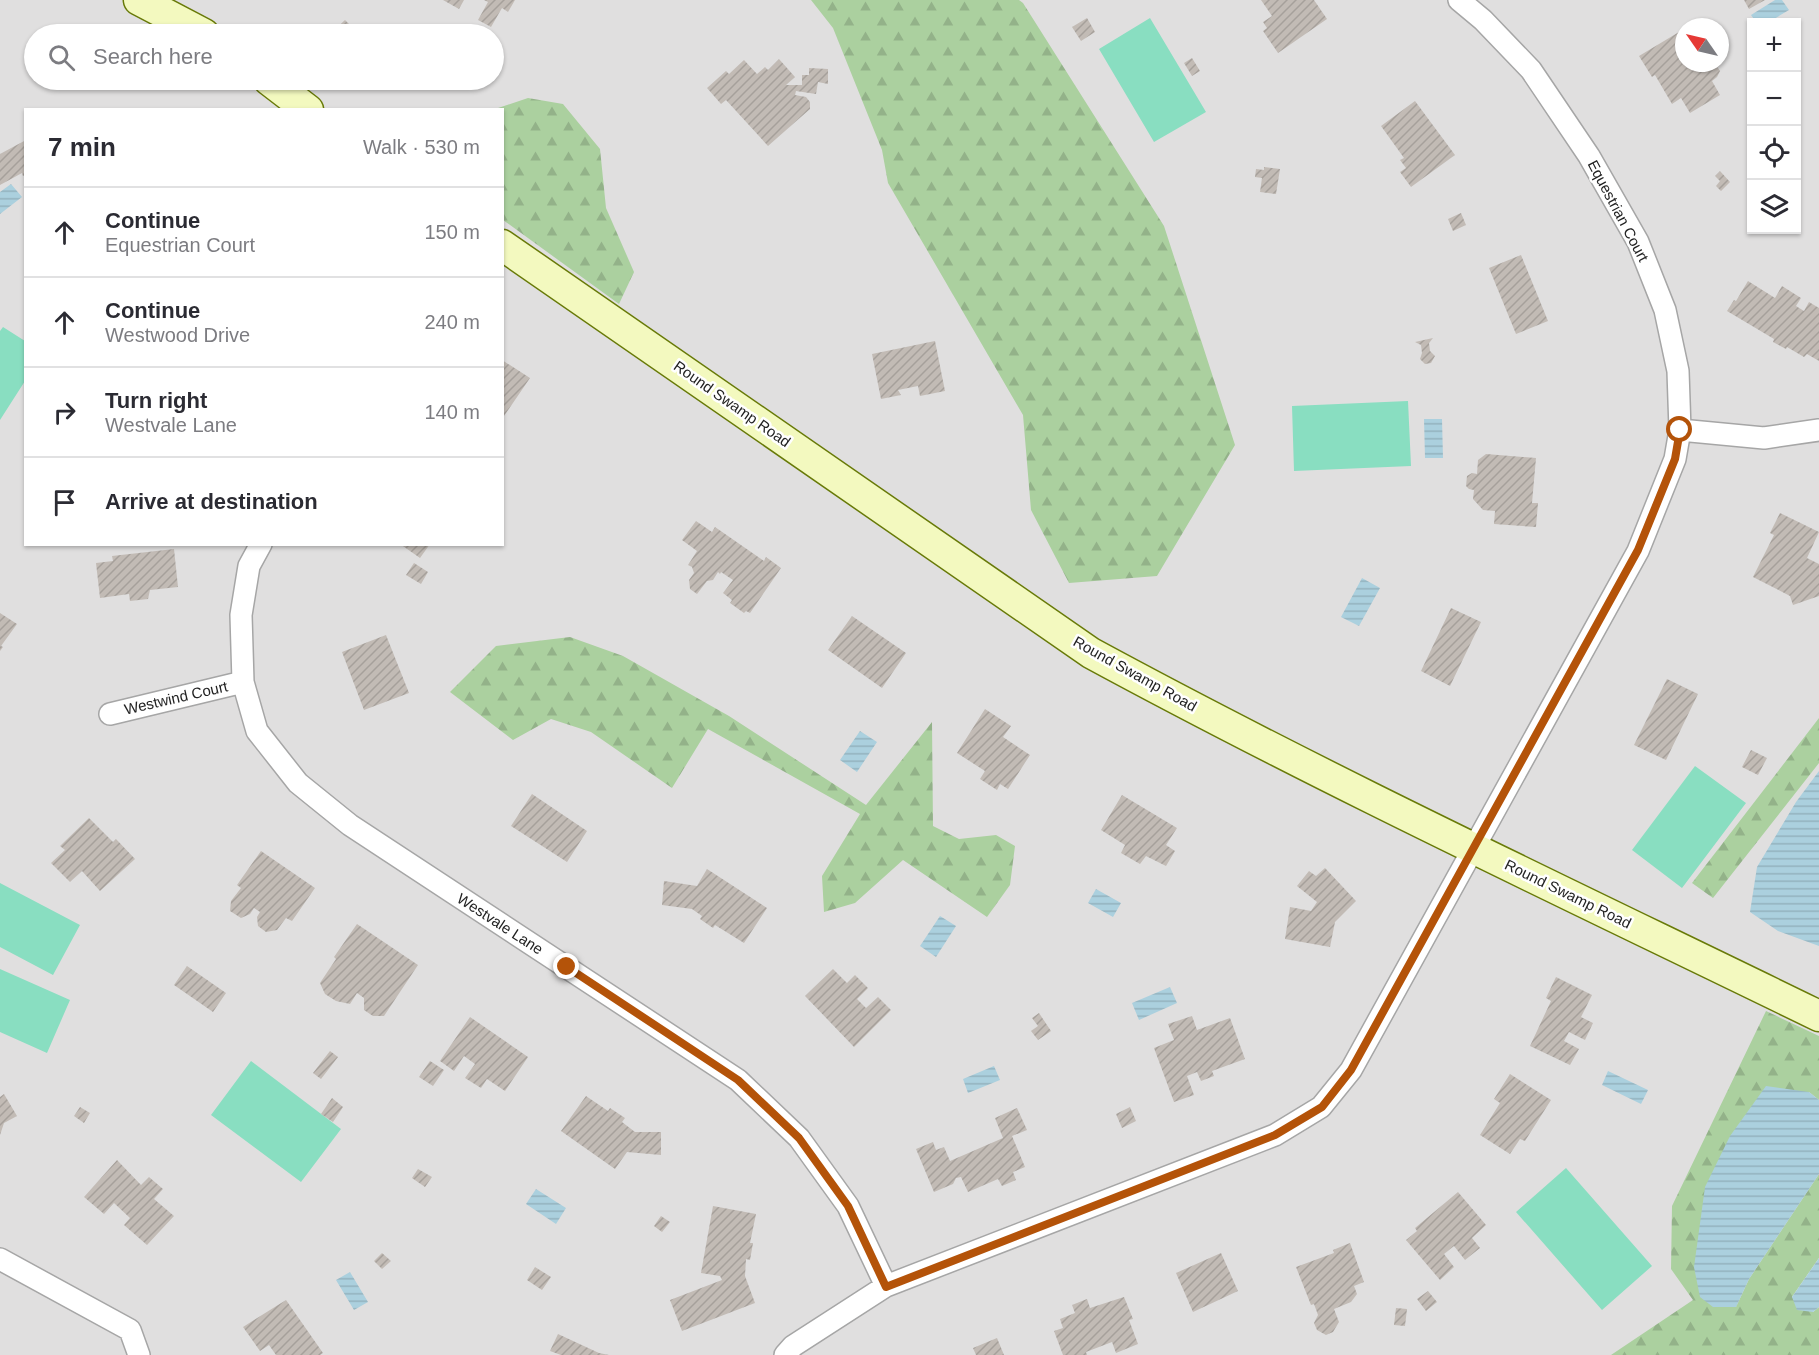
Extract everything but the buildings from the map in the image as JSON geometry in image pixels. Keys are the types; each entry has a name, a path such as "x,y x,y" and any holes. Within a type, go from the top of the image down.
{"street":[{"path":"139,0 185,24"},
{"name":"Equestrian Court","path":"785,1355 793,1346 886,1287 1275,1135 1322,1107 1351,1070 1638,550 1675,459 1680,430 1678,371 1665,310 1638,242 1589,156 1531,70 1483,20 1459,0"},
{"path":"282,90 305,108"},
{"name":"Round Swamp Road","path":"504,246 1091,653 1169,695 1474,848 1819,1016"},
{"path":"1680,430 1764,438 1819,430"},
{"name":"Westvale Lane","path":"260,546 249,566 241,615 243,682 257,731 298,783 350,825 738,1080 799,1138 848,1206 886,1287"},
{"name":"Westwind Court","path":"110,714 243,682"},
{"path":"0,1259 130,1330 139,1355"}],"shaded area":[{"path":"0,0 1819,0 1819,1219 1732,1355 0,1355"}],"green space":[{"path":"811,0 1019,0 1164,226 1235,445 1157,576 1069,583 1031,510 1023,415 888,183 882,150 833,28"},
{"path":"1150,18 1206,112 1154,142 1099,49"},
{"path":"528,98 563,104 600,149 606,208 634,272 619,304 504,221 504,108 498,108"},
{"path":"3,327 24,340 24,383 0,420 0,331"},
{"path":"1408,401 1411,466 1294,471 1292,406"},
{"path":"570,637 623,656 729,716 866,805 932,722 933,826 959,839 996,835 1015,846 1010,885 987,917 903,860 855,903 824,912 822,876 860,814 708,729 672,788 591,732 551,719 513,740 450,692 496,646"},
{"path":"1819,718 1819,763 1713,898 1692,883"},
{"path":"1695,766 1746,803 1682,888 1632,850"},
{"path":"0,883 80,925 53,975 0,947"},
{"path":"0,969 70,1000 47,1053 0,1032"},
{"path":"1766,1011 1819,1036 1819,1100 1809,1092 1736,1307 1749,1279 1819,1174 1819,1258 1792,1297 1813,1312 1819,1307 1819,1355 1611,1355 1693,1300 1671,1269 1672,1206"},
{"path":"251,1061 341,1129 301,1182 211,1115"},
{"path":"1566,1168 1652,1266 1602,1310 1516,1212"}],"water":[{"path":"1775,0 1782,0 1789,10 1776,18 1753,18 1751,15"},
{"path":"11,184 22,197 0,214 0,192"},
{"path":"1424,419 1442,419 1443,458 1425,458"},
{"path":"1362,578 1380,588 1359,626 1341,617"},
{"path":"860,731 877,742 857,772 840,760"},
{"path":"1819,771 1819,946 1778,931 1750,912 1757,867 1796,802"},
{"path":"1096,889 1121,903 1113,917 1088,903"},
{"path":"940,916 956,926 936,957 920,946"},
{"path":"1170,987 1177,1003 1139,1020 1132,1003"},
{"path":"994,1066 1000,1080 968,1093 963,1079"},
{"path":"1608,1071 1648,1090 1641,1104 1602,1085"},
{"path":"1766,1086 1809,1092 1819,1100 1819,1174 1749,1279 1736,1307 1713,1307 1700,1297 1694,1267 1705,1187 1730,1136"},
{"path":"536,1189 566,1208 556,1224 526,1204"},
{"path":"1819,1258 1819,1307 1813,1312 1797,1310 1792,1297"},
{"path":"350,1272 368,1302 354,1310 336,1280"}],"route":[{"path":"567,967 738,1080 799,1138 848,1206 886,1287 1275,1135 1322,1107 1351,1070 1638,550 1675,459 1680,430"}]}
